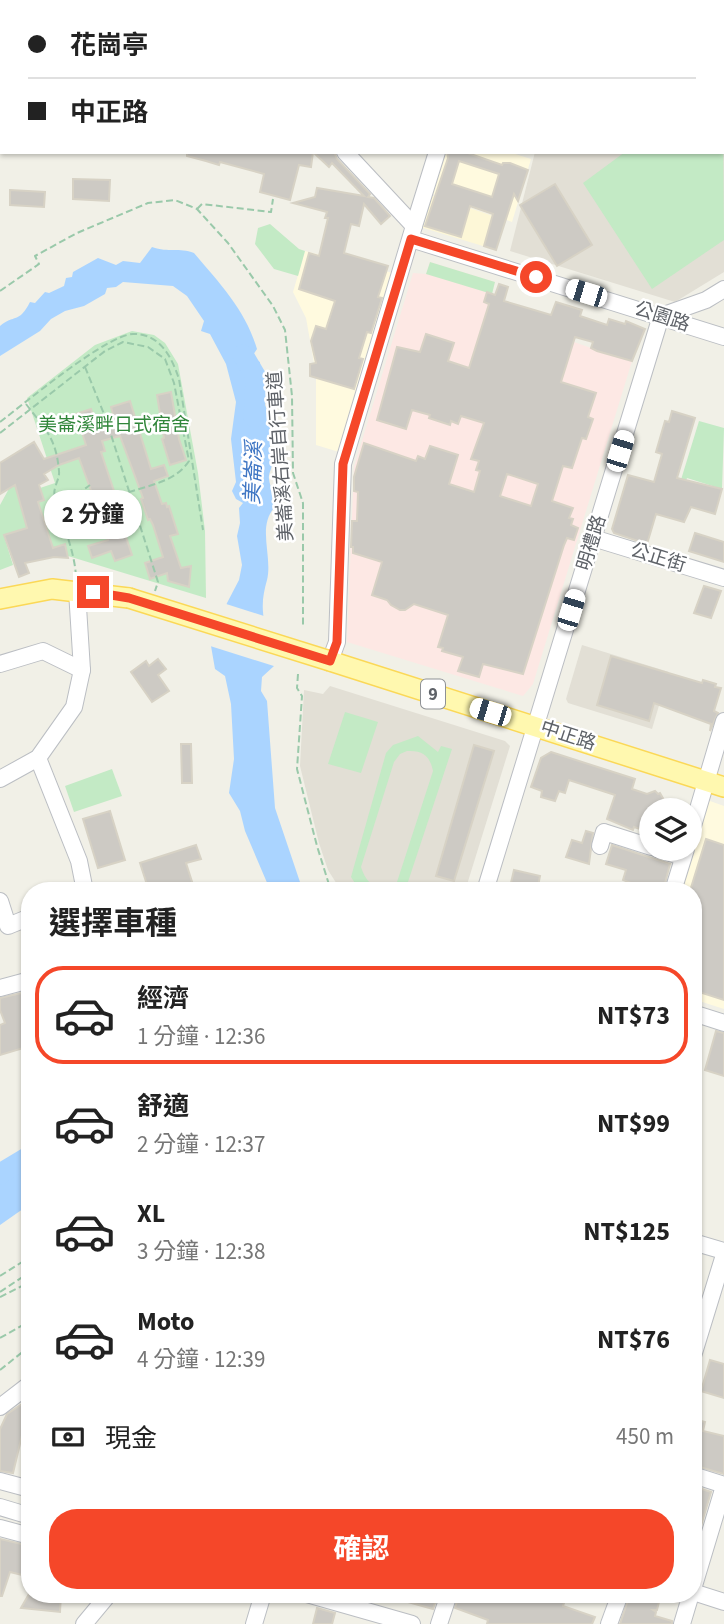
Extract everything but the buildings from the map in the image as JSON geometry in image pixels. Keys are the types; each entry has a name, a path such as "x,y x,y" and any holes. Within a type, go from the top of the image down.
{"main road":[{"name":"9","path":"0,599 52,589 129,598 330,661"},
{"name":"中正路","path":"330,661 715,784"}],"street":[{"name":"公園路","path":"347,154 413,233 724,337"},
{"path":"330,661 337,642 343,464 436,154"},
{"path":"662,316 706,300 724,289"},
{"name":"明禮路","path":"488,882 662,316"},
{"name":"公正街","path":"593,538 724,578"},
{"path":"0,779 38,758 74,707 82,670 85,592"},
{"path":"0,664 43,651 82,670"},
{"path":"702,811 715,784 724,721"},
{"path":"38,758 79,861 83,882"},
{"path":"600,846 604,832 639,843"},
{"path":"676,882 682,861"},
{"path":"0,901 8,926 21,921"},
{"path":"0,988 21,982"},
{"path":"702,1016 724,1023"},
{"path":"702,1245 724,1253 702,1327"},
{"path":"0,1407 21,1391"},
{"path":"702,1478 724,1485 702,1559"},
{"path":"0,1481 21,1487"},
{"path":"0,1507 21,1514"},
{"path":"0,1528 21,1534"},
{"path":"702,1595 724,1602"},
{"path":"84,1624 102,1603"},
{"path":"254,1624 260,1603"},
{"path":"332,1603 382,1621 412,1624"},
{"path":"439,1624 446,1603"},
{"path":"609,1624 617,1603"},
{"path":"682,1624 689,1603"}],"path":[{"path":"0,291 39,264 35,256 89,228 148,203 175,200 197,209 202,204 271,212 273,199"},
{"name":"美崙溪右岸自行車道","path":"197,209 228,243 272,306 285,330 292,396 293,473 303,503 303,626"},
{"path":"0,422 102,346 135,333 153,340 166,348 179,379 203,530"},
{"path":"0,433 105,351 123,342 148,347 166,359 174,383 189,461 182,472 129,492"},
{"path":"85,366 94,385 158,582 151,605"},
{"path":"25,403 52,436 60,474 54,492 85,592"},
{"path":"60,514 68,511 65,503 90,485"},
{"path":"298,674 297,688 302,696 297,769 328,882"},
{"path":"0,1276 21,1263"},
{"path":"0,1292 21,1278"},
{"path":"0,1297 21,1286"},
{"path":"0,1338 21,1326"},
{"path":"0,1370 21,1353"}],"shaded area":[{"path":"442,154 515,154 531,159 512,222 427,192"},
{"path":"534,154 724,154 724,272 675,302 510,251"},
{"path":"305,251 393,273 339,452 316,445 316,378 310,376 310,364 314,363 306,318 293,292"},
{"path":"430,262 495,282 482,327 578,327 574,342 632,361 533,684 523,696 347,642 354,467 413,273 426,274"},
{"path":"582,645 669,672 652,729 568,703 566,699"},
{"path":"330,686 505,741 510,746 468,882 336,882 328,870 319,843 300,766 304,690 323,694"},
{"path":"710,801 724,806 724,1009 702,1002 702,882 682,882 689,861 702,861 702,819"}],"green space":[{"path":"622,154 723,154 724,240 652,289 583,183"},
{"path":"270,224 305,251 298,276 274,269 255,244 258,228"},
{"path":"430,262 495,282 492,294 426,274"},
{"name":"美崙溪畔日式宿舍","path":"132,331 154,335 165,343 178,364 198,473 205,531 206,598 68,556 65,545 39,552 15,532 4,536 13,565 0,570 0,505 11,485 29,482 37,489 55,483 27,398 95,345"},
{"path":"699,421 724,428 722,489 687,478 683,490 680,483"},
{"path":"345,712 378,722 361,773 328,764"},
{"path":"418,736 438,752 441,746 452,749 408,882 397,882 433,771 425,755 413,751 400,754 394,762 361,867 369,882 354,882 351,877 386,753 393,745"},
{"path":"112,769 122,796 74,812 65,786"}],"sand":[{"path":"425,193 505,220 496,250 417,226"}],"water":[{"path":"152,247 194,253 239,309 257,349 251,358 260,362 260,373 252,385 263,400 268,414 272,463 269,479 276,506 267,522 268,571 263,603 274,666 262,677 261,691 267,701 275,808 300,882 267,882 245,831 240,811 229,793 234,759 231,704 225,676 215,669 211,646 239,580 242,565 237,536 239,508 243,503 236,499 232,491 236,482 231,439 236,402 226,364 210,334 201,331 204,321 187,296 173,286 123,282 116,287 107,288 105,294 84,306 65,311 51,319 40,331 0,356 0,326 19,316 30,302 35,303 45,292 49,293 64,286 66,278 72,277 73,272 98,258 116,265 123,261 140,263"},
{"path":"21,1160 21,1210 0,1225 0,1176"}],"pier":[{"path":"223,603 267,617 277,667 207,645"}],"waterway":[{"name":"美崙溪","path":"243,355 256,377 254,417"},
{"name":"美崙溪","path":"0,1174 21,1161"}],"route":[{"path":"93,592 129,598 330,661 337,642 343,464 411,239 536,277"}]}
